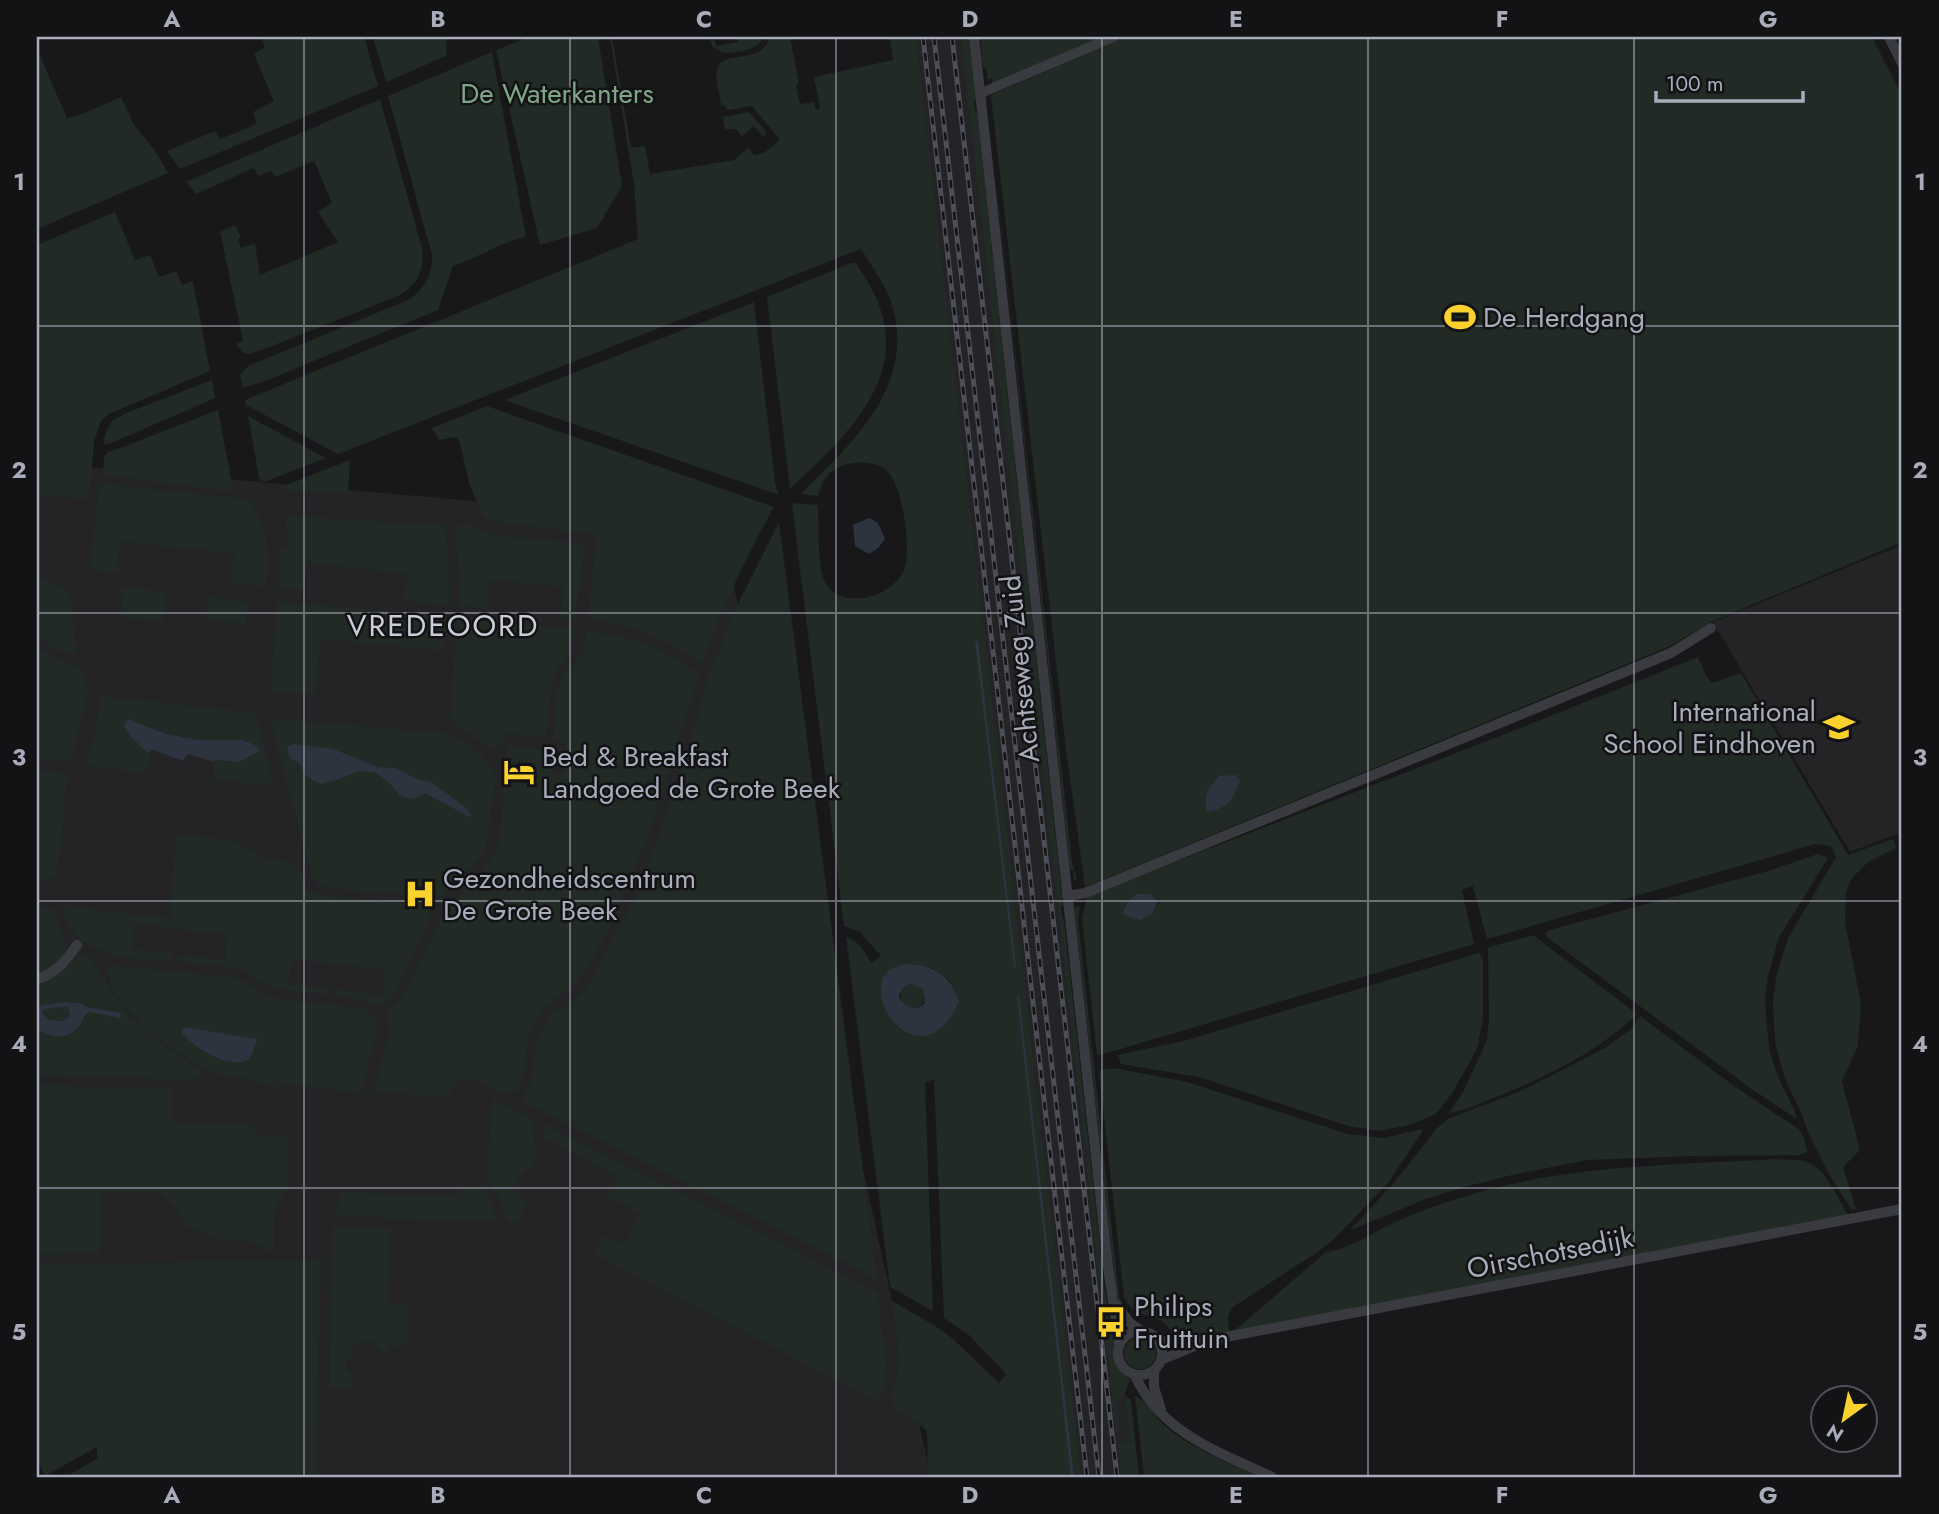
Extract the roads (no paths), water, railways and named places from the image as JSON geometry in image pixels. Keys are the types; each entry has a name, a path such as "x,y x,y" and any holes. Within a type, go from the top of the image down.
{"street":[{"name":"Achtseweg Zuid","path":"974,37 1119,1342"},
{"path":"981,93 1114,37"},
{"path":"1889,37 1902,63"},
{"path":"1068,896 1085,893 1671,653 1710,628"},
{"path":"37,979 52,972 67,960 77,945"},
{"name":"Oirschotsedijk","path":"1159,1341 1206,1341 1902,1209"},
{"path":"1112,1297 1129,1322 1154,1335 1159,1341 1161,1360 1148,1374 1134,1374 1122,1368 1117,1355 1119,1342 1128,1333 1140,1330"},
{"name":"Oirschotsedijk","path":"1161,1360 1206,1341"},
{"path":"1154,1370 1158,1406 1167,1420"},
{"path":"1134,1374 1148,1401 1177,1429 1272,1477"}],"railway":[{"path":"923,37 1087,1477"},
{"path":"934,37 1099,1477"},
{"path":"952,37 1117,1477"}],"place":[{"name":"De Herdgang","path":"1460,317"},
{"name":"International School Eindhoven","path":"1839,727"},
{"name":"Bed & Breakfast Landgoed de Grote Beek","path":"519,772"},
{"name":"Gezondheidscentrum De Grote Beek","path":"420,894"},
{"name":"Philips Fruittuin","path":"1111,1322"}],"district":[{"name":"VREDEOORD","path":"443,625"}],"park label":[{"name":"De Waterkanters","path":"557,93"}]}
